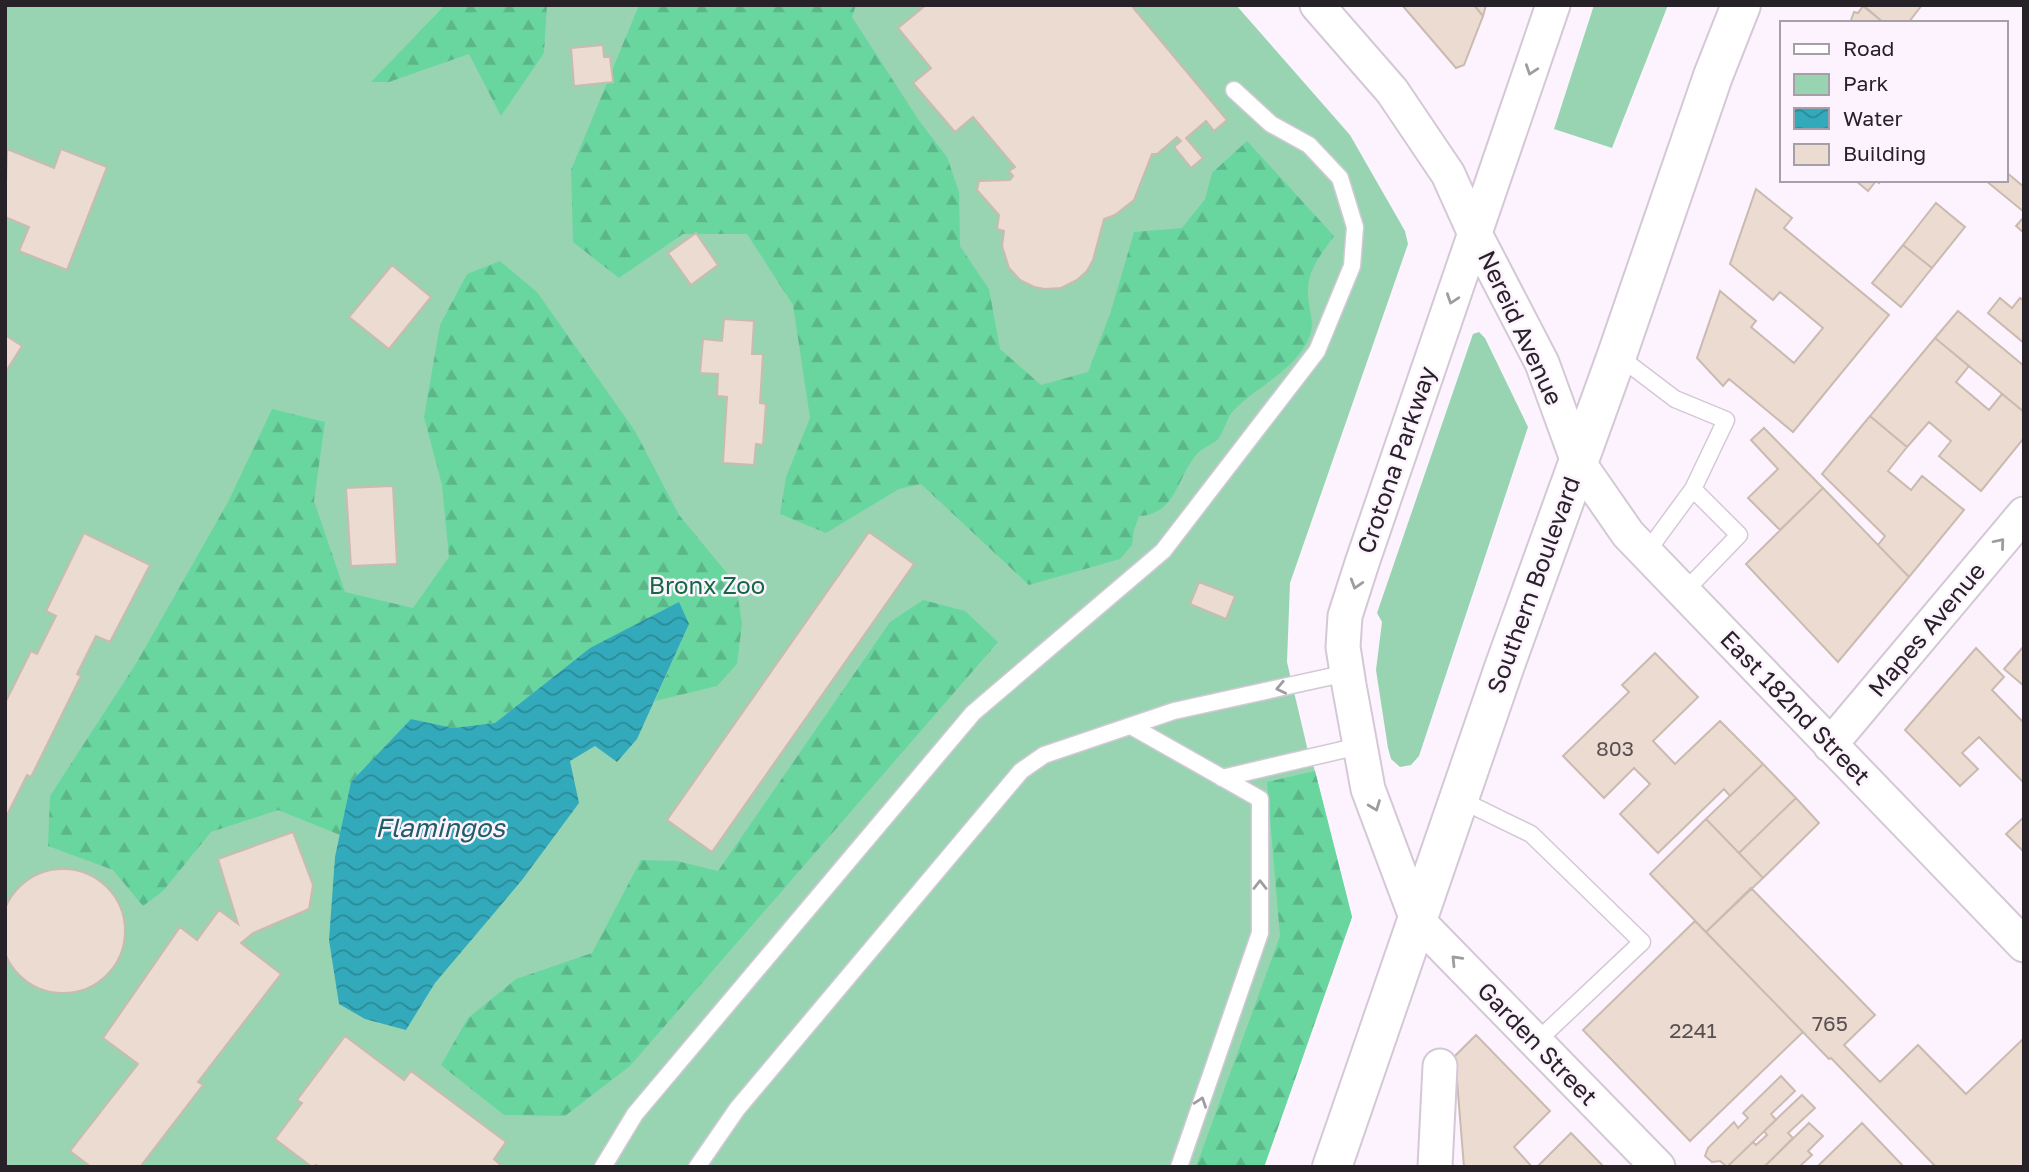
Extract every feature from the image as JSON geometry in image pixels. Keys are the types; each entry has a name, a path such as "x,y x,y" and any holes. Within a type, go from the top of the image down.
{"main road":[{"name":"Southern Boulevard","path":"1332,1167 1713,76 1741,5"}],"street":[{"name":"Nereid Avenue","path":"1317,5 1392,91 1448,174 1475,234 1542,363 1578,463"},
{"name":"Crotona Parkway","path":"1417,920 1368,789 1343,648 1345,616 1553,5"},
{"name":"East 182nd Street","path":"1578,463 1628,534 2024,945"},
{"name":"Mapes Avenue","path":"1830,745 2024,514"},
{"name":"Garden Street","path":"1417,920 1658,1167"},
{"path":"1435,1167 1440,1066"}],"lane":[{"path":"603,1167 635,1114 973,713 1163,551 1317,351 1352,266 1355,227 1340,178 1309,145 1271,124 1234,90"},
{"path":"1617,355 1675,399 1726,420 1693,489 1646,553"},
{"path":"1684,592 1739,535 1693,489"},
{"path":"697,1167 737,1109 1021,771 1044,755 1174,711 1347,673"},
{"path":"1131,726 1260,799 1260,933 1178,1167"},
{"path":"1222,778 1359,746"},
{"path":"1459,799 1531,834 1642,942 1536,1042"}],"green space":[{"name":"Bronx Zoo","path":"5,5 1236,5 1350,135 1405,231 1408,244 1290,583 1287,662 1352,917 1264,1167 5,1167"},
{"path":"445,5 547,5 544,53 501,116 469,54 389,82 371,82"},
{"path":"639,5 856,5 852,17 920,122 947,157 959,192 960,246 989,289 1000,349 1041,385 1088,372 1111,311 1134,232 1182,228 1205,199 1212,173 1247,141 1334,236 1310,276 1308,293 1312,325 1304,347 1287,368 1234,410 1219,438 1199,452 1190,463 1169,502 1152,514 1139,516 1132,545 1120,559 1029,585 921,484 899,489 826,533 780,514 786,477 810,418 793,305 747,234 683,234 619,278 573,242 571,170"},
{"path":"1594,5 1668,5 1612,148 1554,129"},
{"path":"500,261 537,292 635,431 679,515 736,584 742,624 737,664 717,686 655,701 689,624 590,648 495,723 453,728 411,719 351,782 340,835 278,810 211,832 163,891 143,906 113,870 48,846 50,796 137,662 228,502 272,409 325,422 314,501 345,592 413,608 449,557 442,485 424,417 440,325 467,274"},
{"path":"1479,332 1485,338 1528,427 1419,756 1411,765 1400,767 1391,759 1388,748 1376,670 1382,622 1377,613 1473,334"},
{"path":"923,600 965,611 998,642 630,1066 565,1116 504,1115 441,1065 468,1018 516,979 592,953 641,860 677,861 718,871 890,622"},
{"path":"1315,771 1352,917 1264,1167 1196,1167 1280,936 1267,782"}],"water":[{"name":"Flamingos","path":"679,602 689,624 637,739 617,762 595,746 570,761 579,803 522,880 435,983 406,1030 365,1019 339,1004 329,940 335,857 351,782 411,719 453,728 495,723 590,648"}],"building":[{"path":"926,5 1131,5 1227,120 1214,131 1206,121 1186,138 1203,158 1191,168 1174,147 1181,141 1177,137 1157,154 1152,154 1134,200 1115,215 1104,219 1093,260 1087,271 1061,288 1034,287 1020,280 1009,268 1002,246 1004,231 997,229 999,215 977,190 979,181 1010,180 1013,176 1009,171 1015,167 973,117 955,132 913,83 931,68 898,28"},
{"path":"1402,5 1474,5 1483,16 1464,65 1456,68"},
{"path":"1474,5 1486,5 1483,16"},
{"path":"1863,5 1922,5 1910,21 1882,21"},
{"path":"1863,6 1882,21 1851,21 1854,12 1858,13"},
{"path":"603,45 604,57 610,57 613,82 574,86 571,48"},
{"path":"7,149 54,168 61,149 107,167 67,270 19,251 29,227 5,217"},
{"path":"2008,174 2024,187 2024,212 1987,182 2008,182"},
{"path":"1857,182 1875,182 1868,191"},
{"path":"1756,189 1792,218 1784,228 1889,315 1793,432 1729,379 1723,386 1697,358 1720,291 1756,321 1751,327 1794,363 1823,328 1780,292 1773,300 1730,264"},
{"path":"1936,203 1965,227 1932,268 1903,245"},
{"path":"2024,217 2024,233 2016,226"},
{"path":"696,233 718,265 691,285 668,253"},
{"path":"1903,245 1932,268 1901,307 1872,283"},
{"path":"392,265 431,297 389,349 349,317"},
{"path":"2000,298 2012,308 2020,298 2024,301 2024,343 1988,313"},
{"path":"1958,311 2024,366 2024,412 1935,338"},
{"path":"724,319 754,321 752,354 763,354 760,403 766,404 763,445 756,444 754,465 723,463 727,397 717,396 718,374 700,373 703,339 722,341"},
{"path":"5,335 22,346 5,373"},
{"path":"1935,338 1969,366 1956,382 1989,410 2002,394 2024,412 2024,438 1981,491 1939,456 1951,441 1929,422 1907,447 1870,416"},
{"path":"1870,416 1907,447 1888,471 1911,490 1922,476 1964,510 1909,577 1878,545 1885,536 1822,474"},
{"path":"1764,428 1823,488 1780,530 1748,498 1778,469 1751,440"},
{"path":"393,486 397,564 351,566 346,488"},
{"path":"1823,488 1909,577 1838,662 1746,564"},
{"path":"869,532 914,564 712,852 667,820"},
{"path":"84,533 150,565 110,642 96,636 77,674 81,676 31,777 27,775 5,819 5,703 31,651 37,654 56,616 46,611"},
{"path":"1199,582 1235,596 1226,619 1190,604"},
{"path":"2024,646 2024,686 2004,669"},
{"path":"1976,648 2004,677 1992,690 2024,723 2024,783 1979,737 1962,753 1978,769 1960,786 1905,730"},
{"path":"1655,653 1698,697 1653,741 1675,764 1720,721 1763,764 1730,796 1724,789 1658,853 1620,814 1650,784 1634,768 1604,798 1563,756 1629,692 1622,685"},
{"path":"1763,764 1796,798 1739,853 1706,819"},
{"path":"1796,798 1819,823 1763,878 1739,853"},
{"path":"2024,817 2024,852 2006,834"},
{"path":"1706,819 1763,878 1706,932 1650,874"},
{"path":"293,832 313,885 309,909 253,933 241,943 281,974 198,1082 203,1085 140,1167 91,1167 70,1151 138,1064 103,1038 180,927 197,940 219,910 238,924 218,859"},
{"path":"63,869 87,874 107,887 120,907 125,931 120,955 107,975 87,988 63,993 39,988 19,975 6,955 1,931 6,907 19,887 39,874"},
{"path":"1751,888 1875,1015 1844,1045 1880,1082 1918,1045 1966,1094 2024,1038 2024,1167 1936,1167 1831,1058 1829,1059 1706,932"},
{"path":"1695,921 1803,1032 1690,1141 1583,1030"},
{"path":"1476,1035 1550,1111 1514,1147 1532,1167 1464,1167 1455,1056"},
{"path":"345,1036 404,1080 411,1071 506,1142 494,1159 503,1167 312,1167 275,1139 302,1103 297,1100"},
{"path":"1781,1076 1795,1091 1771,1114 1776,1120 1727,1167 1720,1161 1712,1162 1705,1156 1708,1148 1734,1122 1738,1128 1748,1118 1743,1113"},
{"path":"1802,1095 1815,1108 1788,1133 1793,1138 1764,1167 1727,1167 1753,1142 1756,1145 1767,1135 1764,1131"},
{"path":"1809,1123 1823,1136 1808,1151 1812,1155 1799,1167 1764,1167"},
{"path":"1862,1123 1904,1167 1817,1167"},
{"path":"1571,1133 1604,1167 1537,1167"}]}
